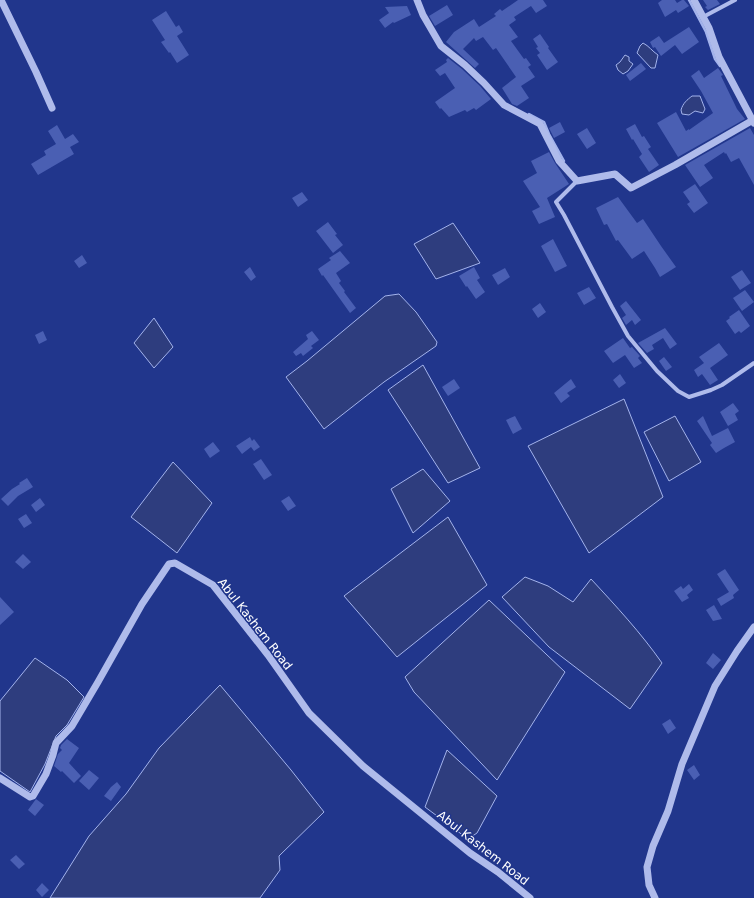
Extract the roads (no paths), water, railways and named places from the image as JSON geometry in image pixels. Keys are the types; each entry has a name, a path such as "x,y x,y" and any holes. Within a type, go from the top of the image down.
{"street":[{"path":"1,0 52,108"},
{"path":"417,0 423,15 441,46 465,65 504,105 540,124 559,161 577,180"},
{"path":"694,0 709,28 719,57 753,122 631,188 615,174 577,180 556,202 628,336 658,371 678,391 689,397 711,390 722,385 754,364"},
{"path":"703,18 735,0"},
{"name":"Abul Kashem Road","path":"0,778 30,797 33,796 46,774 56,743 72,726 142,604 169,564 175,563 213,585 268,655 308,713 363,766 470,853 498,872 530,898"},
{"path":"655,898 649,885 647,867 653,846 668,811 682,764 715,686 754,627"}],"water":[{"path":"643,43 658,55 655,68 651,68 637,53"},
{"path":"625,55 629,57 629,61 633,64 628,71 623,74 618,70 616,65"},
{"path":"692,96 700,96 705,109 703,113 695,111 689,115 682,114 681,110 683,105"},
{"path":"453,223 480,263 436,279 414,244"},
{"path":"399,294 416,312 437,342 436,346 384,382 324,429 286,377 385,296"},
{"path":"154,318 173,347 154,368 134,343"},
{"path":"423,365 480,468 448,483 388,390"},
{"path":"624,399 663,497 589,553 528,446"},
{"path":"675,416 701,462 669,481 644,432"},
{"path":"173,462 212,503 177,553 131,517"},
{"path":"423,469 450,501 413,533 391,489"},
{"path":"448,517 487,585 397,657 344,596"},
{"path":"525,577 548,586 573,602 591,579 646,641 662,663 630,709 549,647 502,597"},
{"path":"489,600 565,672 497,780 414,692 405,677"},
{"path":"35,658 67,680 84,697 67,725 56,736 45,764 30,792 0,771 0,701"},
{"path":"220,685 324,812 279,856 280,870 260,898 50,898 89,836 126,794 159,748"},
{"path":"447,750 497,796 477,833 468,839 425,807"}],"waterway":[{"path":"689,0 706,32 715,59 720,66"},
{"path":"529,114 544,122 564,161"}]}
